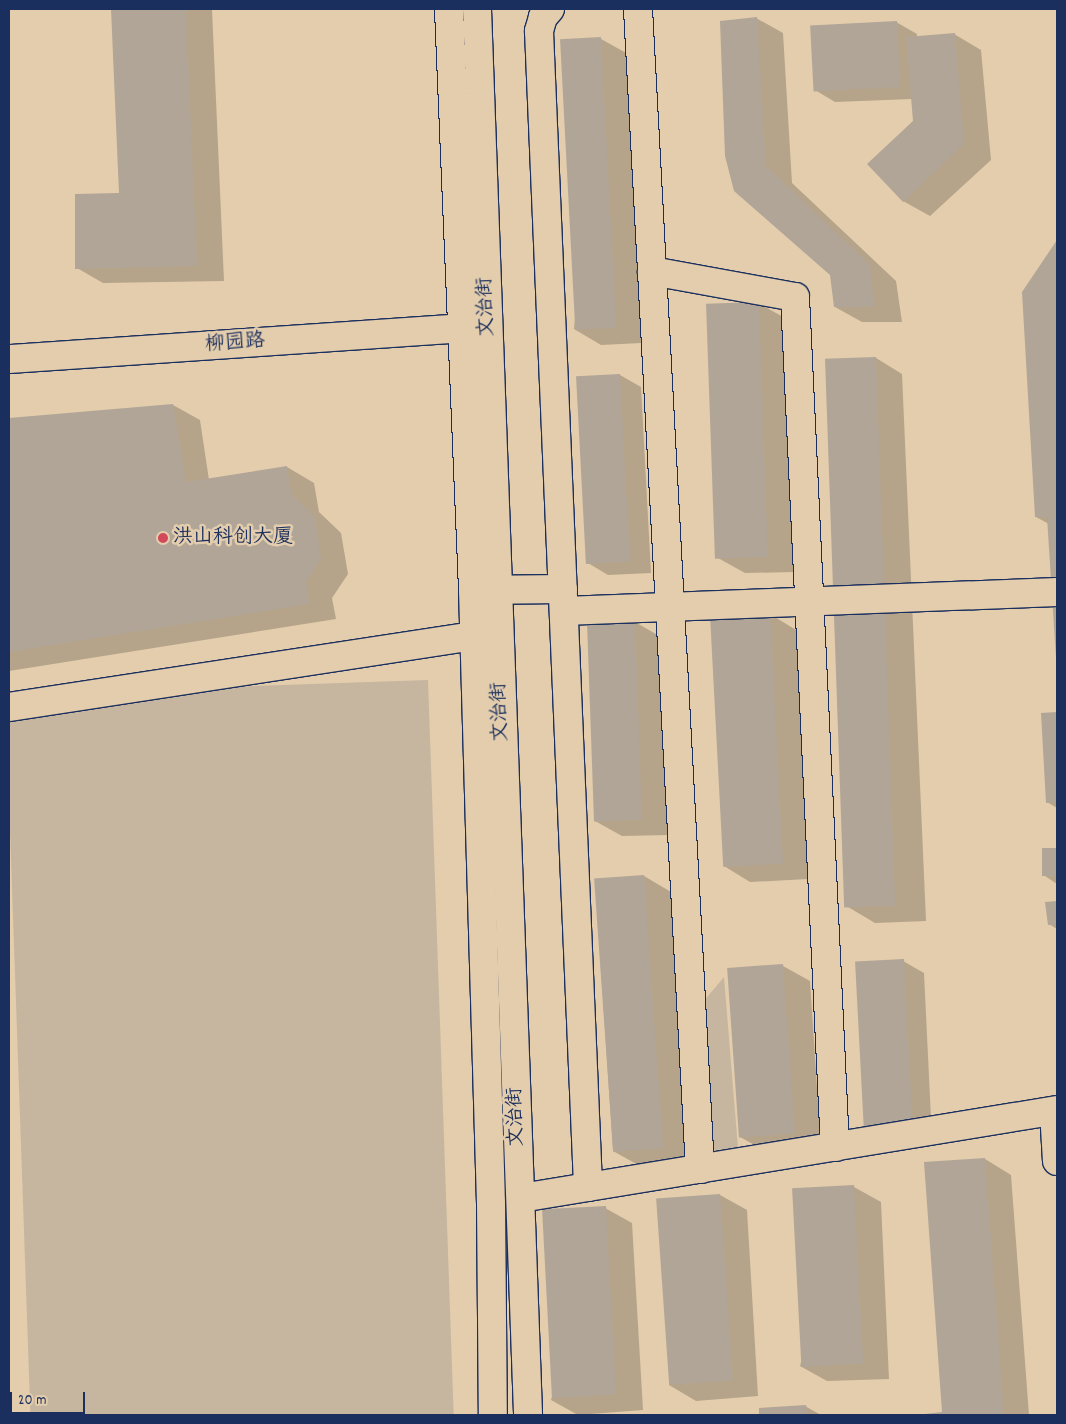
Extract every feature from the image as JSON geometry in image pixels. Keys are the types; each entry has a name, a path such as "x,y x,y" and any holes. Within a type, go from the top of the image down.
{"street":[{"name":"文治街","path":"449,9 462,328 484,590 521,1198 528,1415"},
{"name":"文治街","path":"477,9 484,590 474,636 491,1203 493,1415"},
{"path":"550,9 543,17 539,31 588,1187"},
{"path":"638,9 700,1169"},
{"path":"652,271 795,297 835,1147"},
{"name":"柳园路","path":"9,359 462,328"},
{"path":"484,590 564,600 670,607 1057,592"},
{"path":"9,707 474,636"},
{"path":"521,1198 1055,1110 1057,1161"}],"shaded area":[{"path":"428,680 454,1415 30,1415 9,802 9,695"},
{"path":"724,977 738,1148 692,1152 682,1027"}],"building":[{"path":"111,9 186,9 197,266 75,269 75,194 119,193"},
{"path":"757,17 766,166 869,264 875,307 834,307 830,275 734,191 725,156 720,21"},
{"path":"897,21 900,87 814,91 810,26"},
{"path":"955,33 964,144 903,202 867,164 913,121 906,37"},
{"path":"601,37 616,328 575,330 560,39"},
{"path":"1057,240 1056,658 1047,517 1035,517 1022,292"},
{"path":"759,302 768,557 715,559 706,304"},
{"path":"876,357 895,906 844,907 825,359"},
{"path":"620,374 630,562 586,564 576,376"},
{"name":"洪山科创大厦","path":"173,404 186,482 287,466 292,495 315,517 321,559 306,582 309,604 9,652 9,418"},
{"path":"770,613 783,864 723,867 710,616"},
{"path":"635,620 642,820 594,822 587,622"},
{"path":"1057,712 1057,802 1046,803 1041,713"},
{"path":"1042,848 1057,848 1057,876 1042,876"},
{"path":"644,875 663,1148 613,1152 594,878"},
{"path":"1057,901 1057,924 1048,925 1045,902"},
{"path":"904,959 913,1128 864,1130 855,962"},
{"path":"783,964 795,1134 739,1137 727,968"},
{"path":"985,1158 1004,1415 916,1415 942,1412 924,1162"},
{"path":"854,1185 863,1364 801,1367 792,1188"},
{"path":"720,1194 733,1381 669,1385 656,1198"},
{"path":"606,1206 616,1395 552,1398 542,1209"},
{"path":"806,1405 807,1415 759,1415 759,1408"}],"place":[{"name":"洪山科创大厦","path":"163,538"}]}
